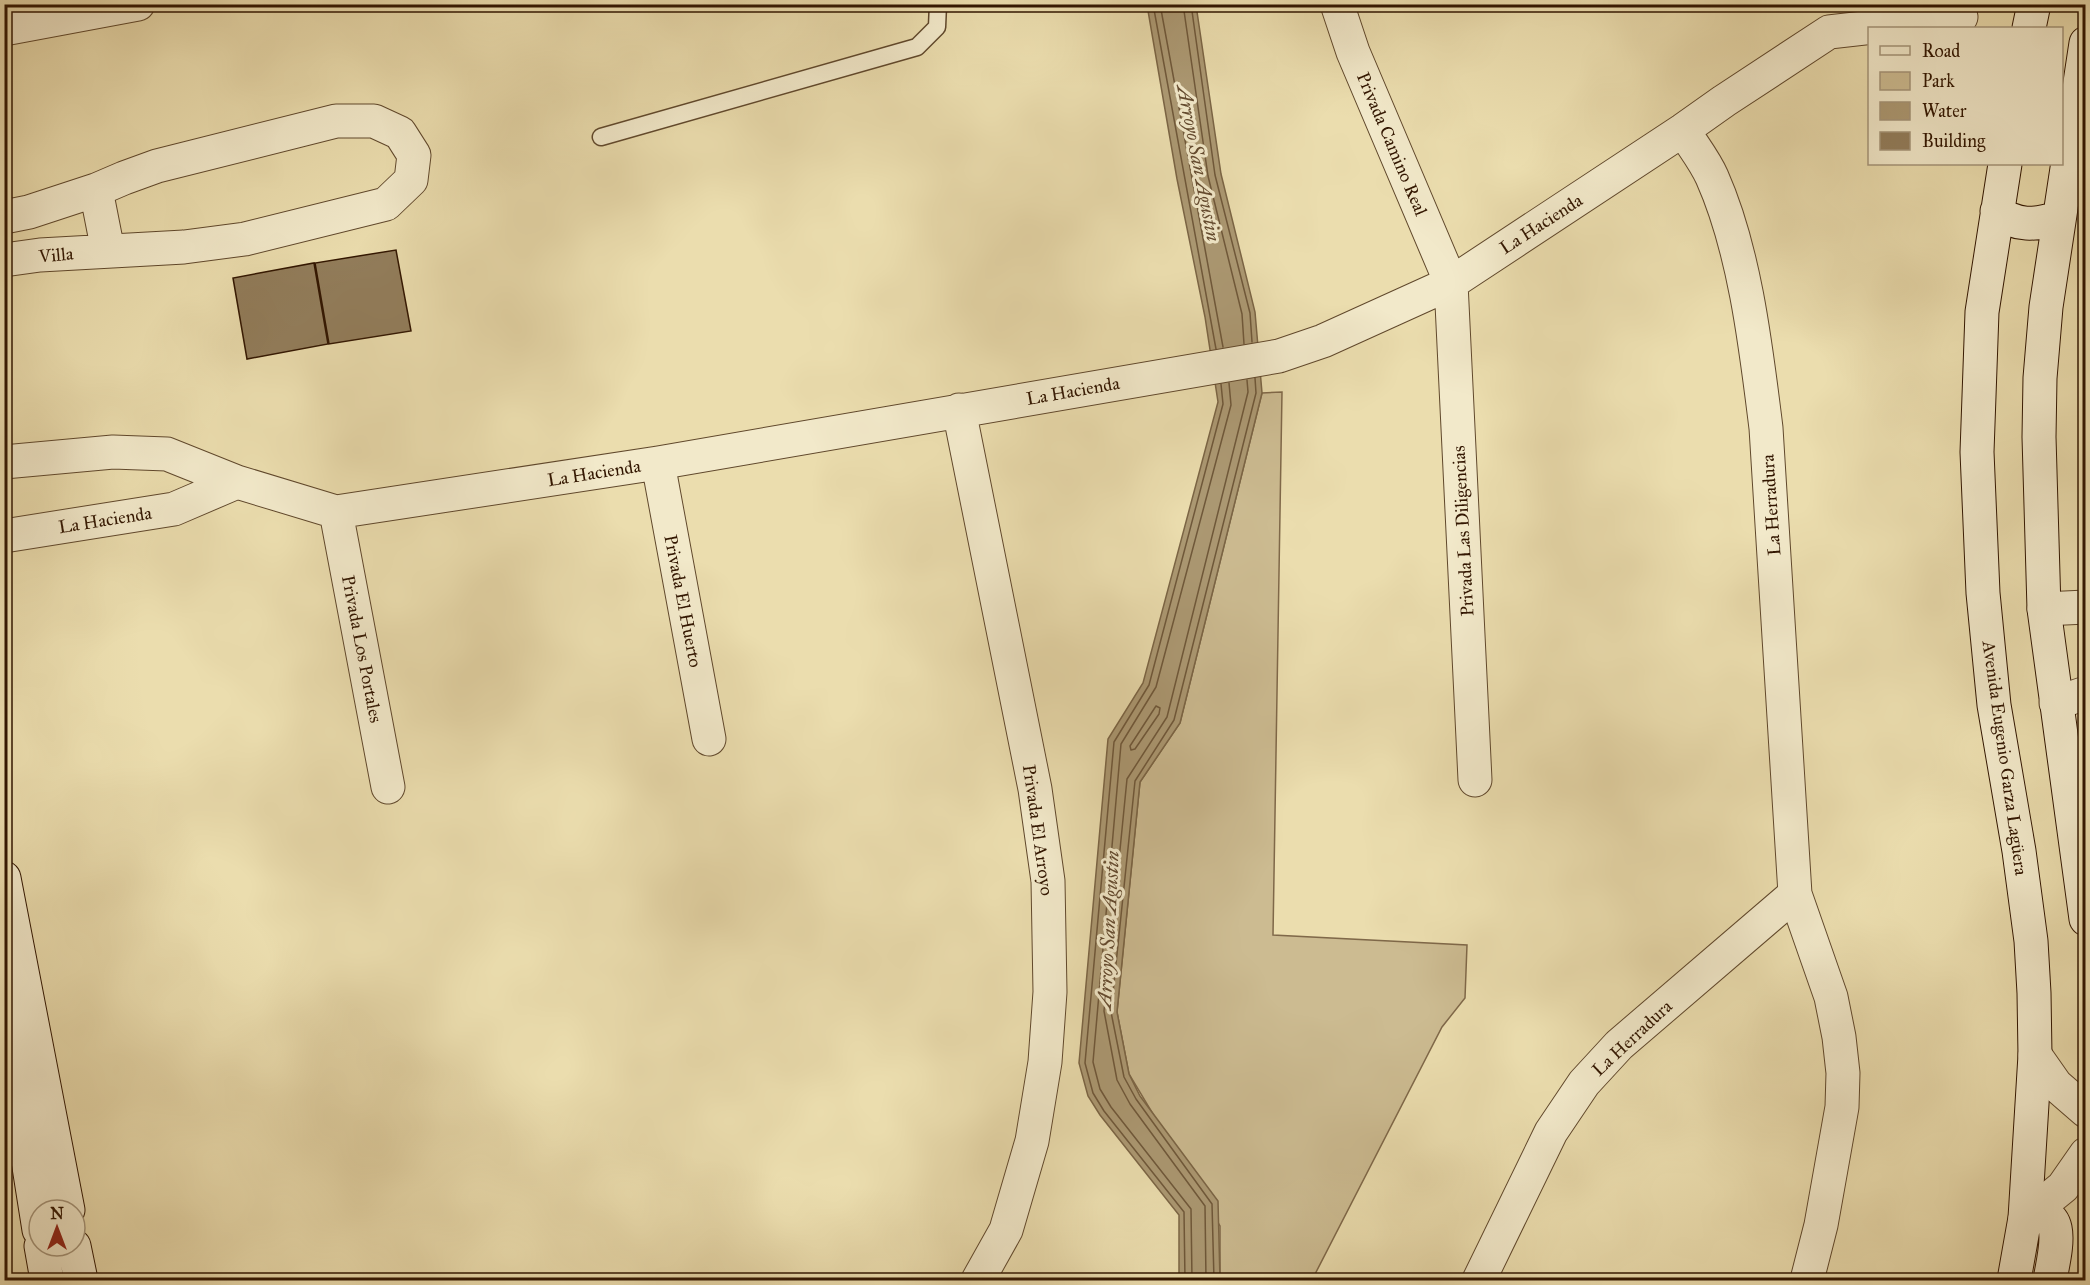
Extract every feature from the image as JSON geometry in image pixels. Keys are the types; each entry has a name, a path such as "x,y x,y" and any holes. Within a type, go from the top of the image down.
{"street":[{"path":"4,29 138,4"},
{"name":"Privada Camino Real","path":"1337,4 1353,52 1451,283"},
{"path":"2029,27 2034,4"},
{"path":"1831,18 1961,17"},
{"name":"La Hacienda","path":"4,462 113,452 167,454 237,482 336,512 658,463 1279,356 1323,341 1451,283 1683,130 1831,18"},
{"path":"2085,43 2046,307 2040,378 2039,437 2044,609 2071,698 2085,919"},
{"name":"Villa","path":"4,260 40,255 184,247 245,239 386,204 411,180 414,155 400,133 374,121 336,122 157,166 124,177 96,190"},
{"name":"La Herradura","path":"1683,130 1712,175 1727,214 1737,251 1759,370 1766,428 1795,894 1831,997 1843,1073 1840,1117 1821,1225 1807,1281"},
{"name":"Avenida Eugenio Garza Lagüera","path":"2005,165 1982,312 1977,452 1983,593 1994,705 2019,851 2031,941 2035,1055 2025,1218 2014,1281"},
{"path":"4,218 96,190 108,251"},
{"path":"1997,211 2012,221 2033,225 2058,218"},
{"name":"Privada Las Diligencias","path":"1451,283 1475,780"},
{"name":"Privada El Arroyo","path":"959,410 1035,789 1048,881 1050,992 1045,1062 1032,1141 1006,1230 978,1281"},
{"name":"Privada El Huerto","path":"658,463 709,739"},
{"name":"La Hacienda","path":"4,536 174,509 237,482"},
{"name":"Privada Los Portales","path":"336,512 388,787"},
{"path":"2044,609 2085,607"},
{"path":"4,878 66,1198"},
{"name":"La Herradura","path":"1479,1281 1551,1132 1584,1083 1619,1045 1795,894"},
{"path":"4,1009 34,1198"},
{"path":"2035,1055 2056,1085 2085,1110"},
{"path":"2025,1218 2062,1187 2085,1154"},
{"path":"2025,1218 2042,1214 2050,1218 2055,1225 2056,1242 2050,1281"},
{"path":"44,1258 47,1281"},
{"path":"76,1258 81,1281"}],"lane":[{"path":"601,137 917,47 937,27 938,4"}],"green space":[{"path":"1282,392 1273,935 1467,945 1465,998 1442,1027 1312,1280 1220,1280 1220,1226 1129,1074 1117,1012 1140,782 1180,723 1262,393"}],"water":[{"name":"Arroyo San Agustin","path":"1147,5 1196,5 1221,174 1255,312 1262,393 1180,723 1140,782 1117,1012 1129,1074 1140,1096 1218,1201 1220,1280 1179,1280 1179,1215 1100,1115 1088,1096 1079,1063 1108,739 1143,683 1218,402 1205,317 1177,179"}],"building":[{"path":"396,250 411,331 329,344 315,263"},
{"path":"314,263 328,344 247,359 233,278"}]}
